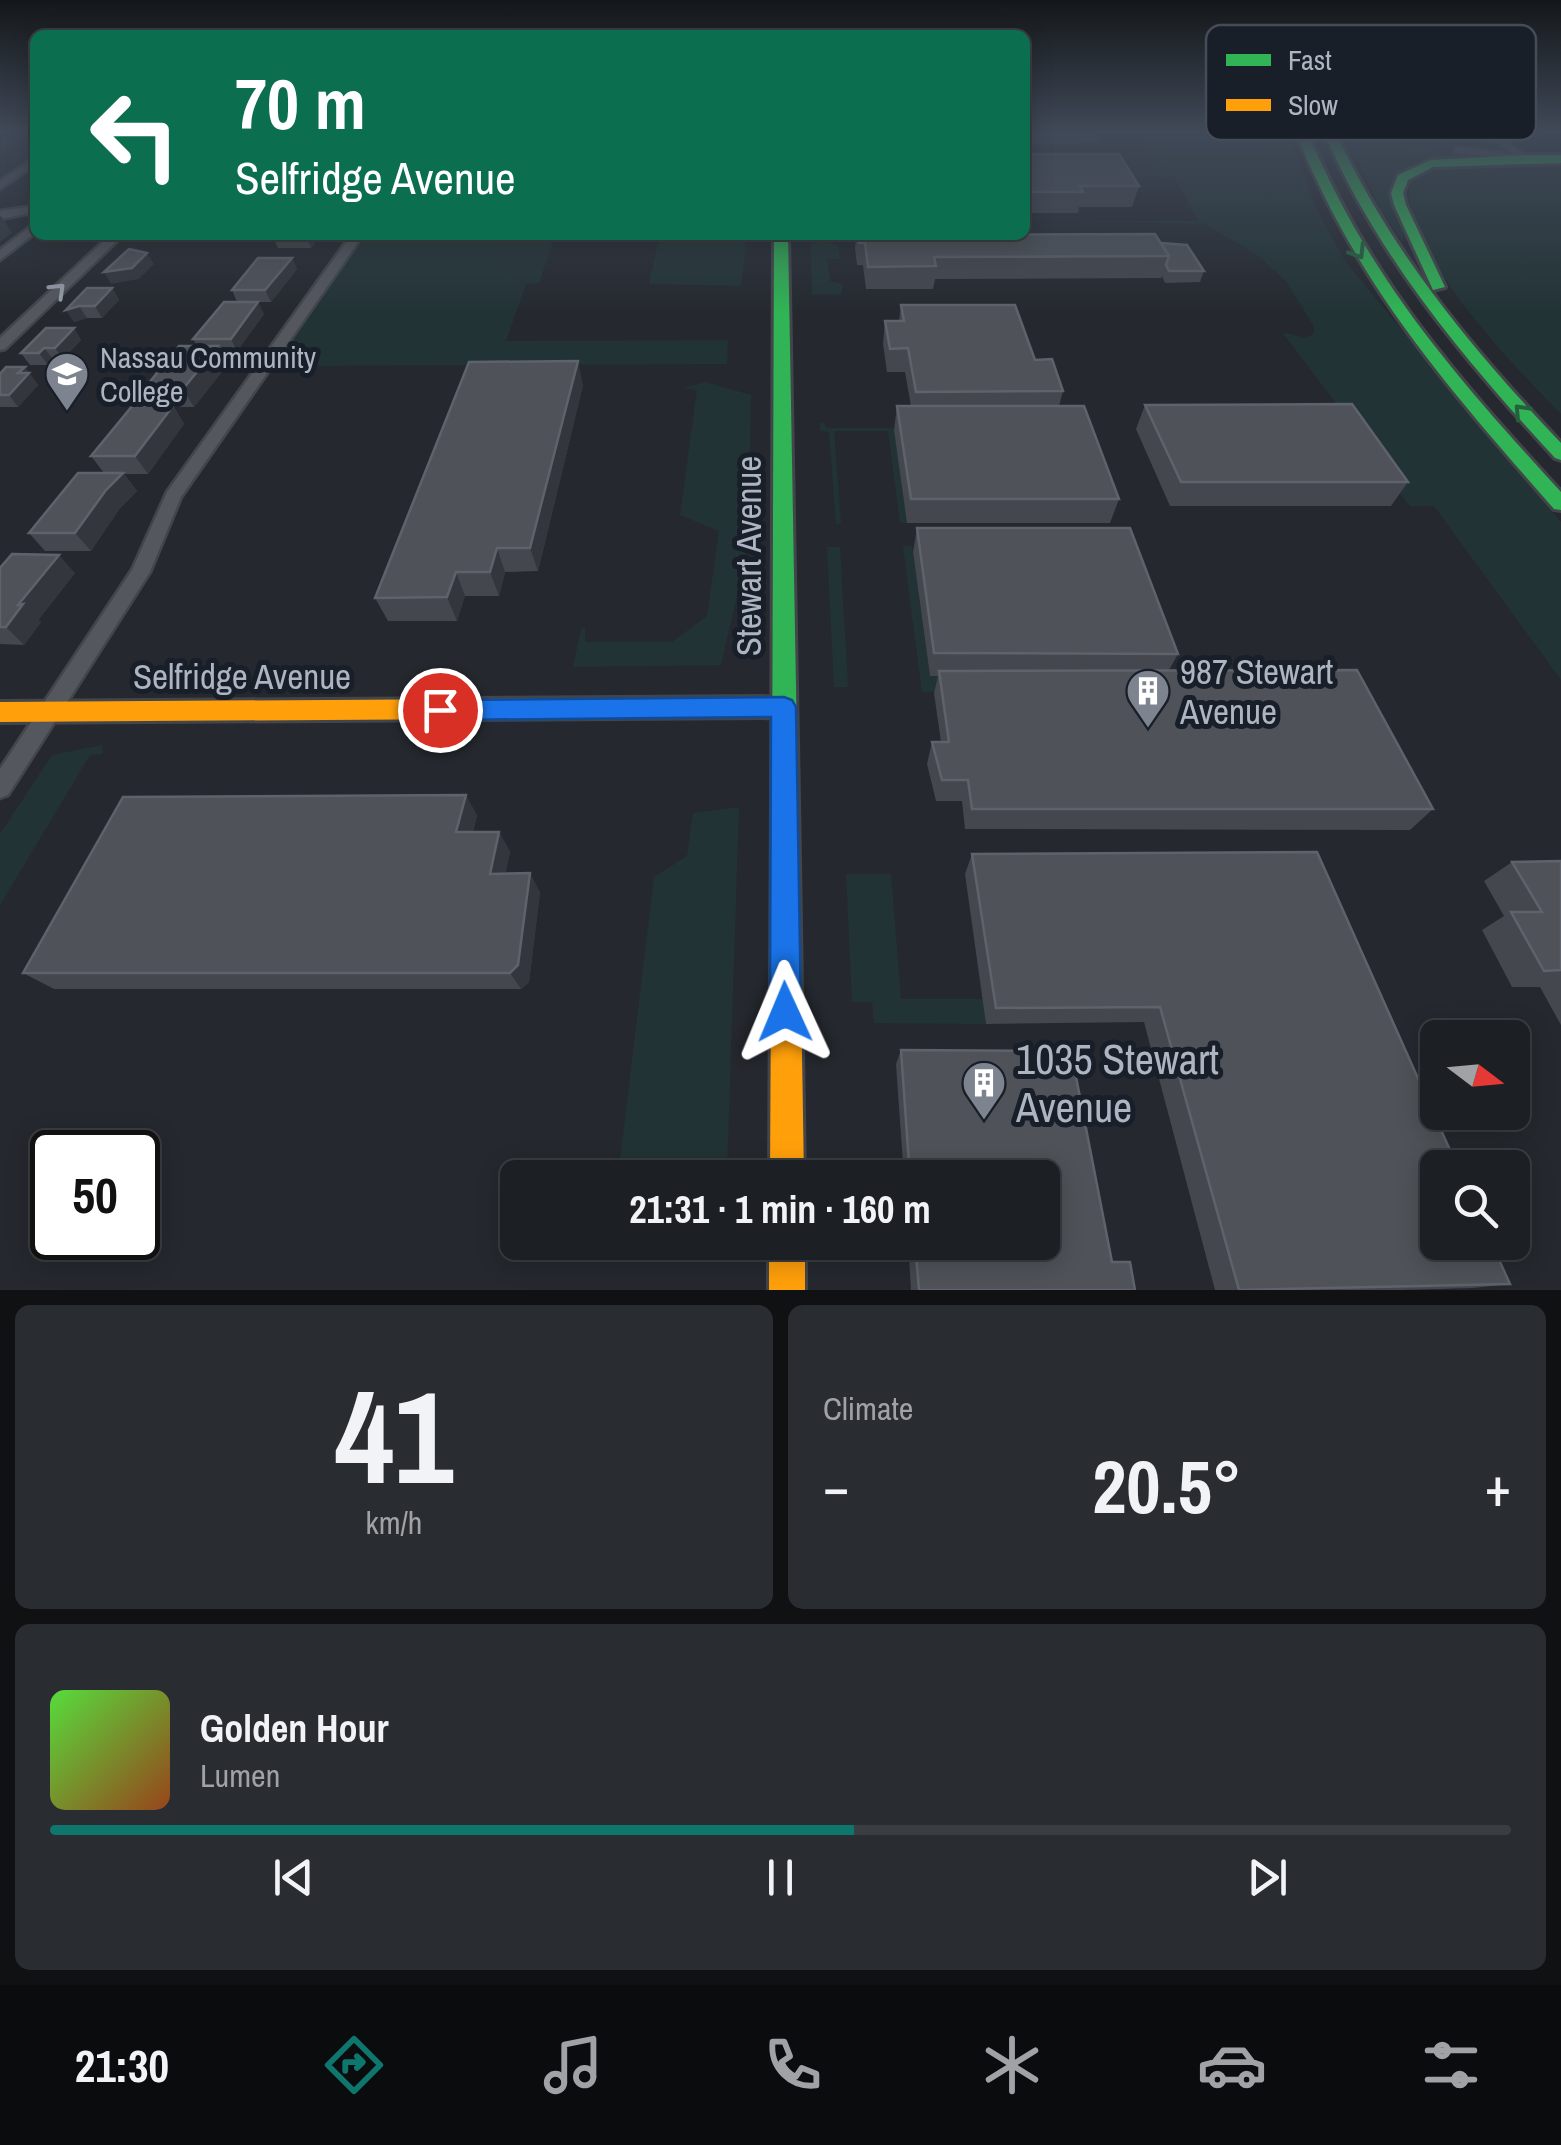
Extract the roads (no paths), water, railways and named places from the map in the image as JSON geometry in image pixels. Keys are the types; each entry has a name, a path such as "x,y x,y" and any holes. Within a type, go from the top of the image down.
{"main road":[{"path":"1325,193 1393,304 1561,504"},
{"path":"1355,193 1426,300 1561,454"},
{"path":"1399,193 1416,244 1482,368"},
{"name":"Stewart Avenue","path":"781,240 786,1160"},
{"name":"Selfridge Avenue","path":"0,712 784,707"},
{"path":"787,1260 787,1290"}],"street":[{"path":"0,214 30,210"},
{"path":"0,256 30,231"},
{"path":"0,346 111,240"},
{"path":"0,788 140,572 173,496 353,240"}],"place":[{"name":"Nassau Community College","path":"67,412"},
{"name":"987 Stewart Avenue","path":"1148,729"},
{"name":"1035 Stewart Avenue","path":"984,1121"}]}
